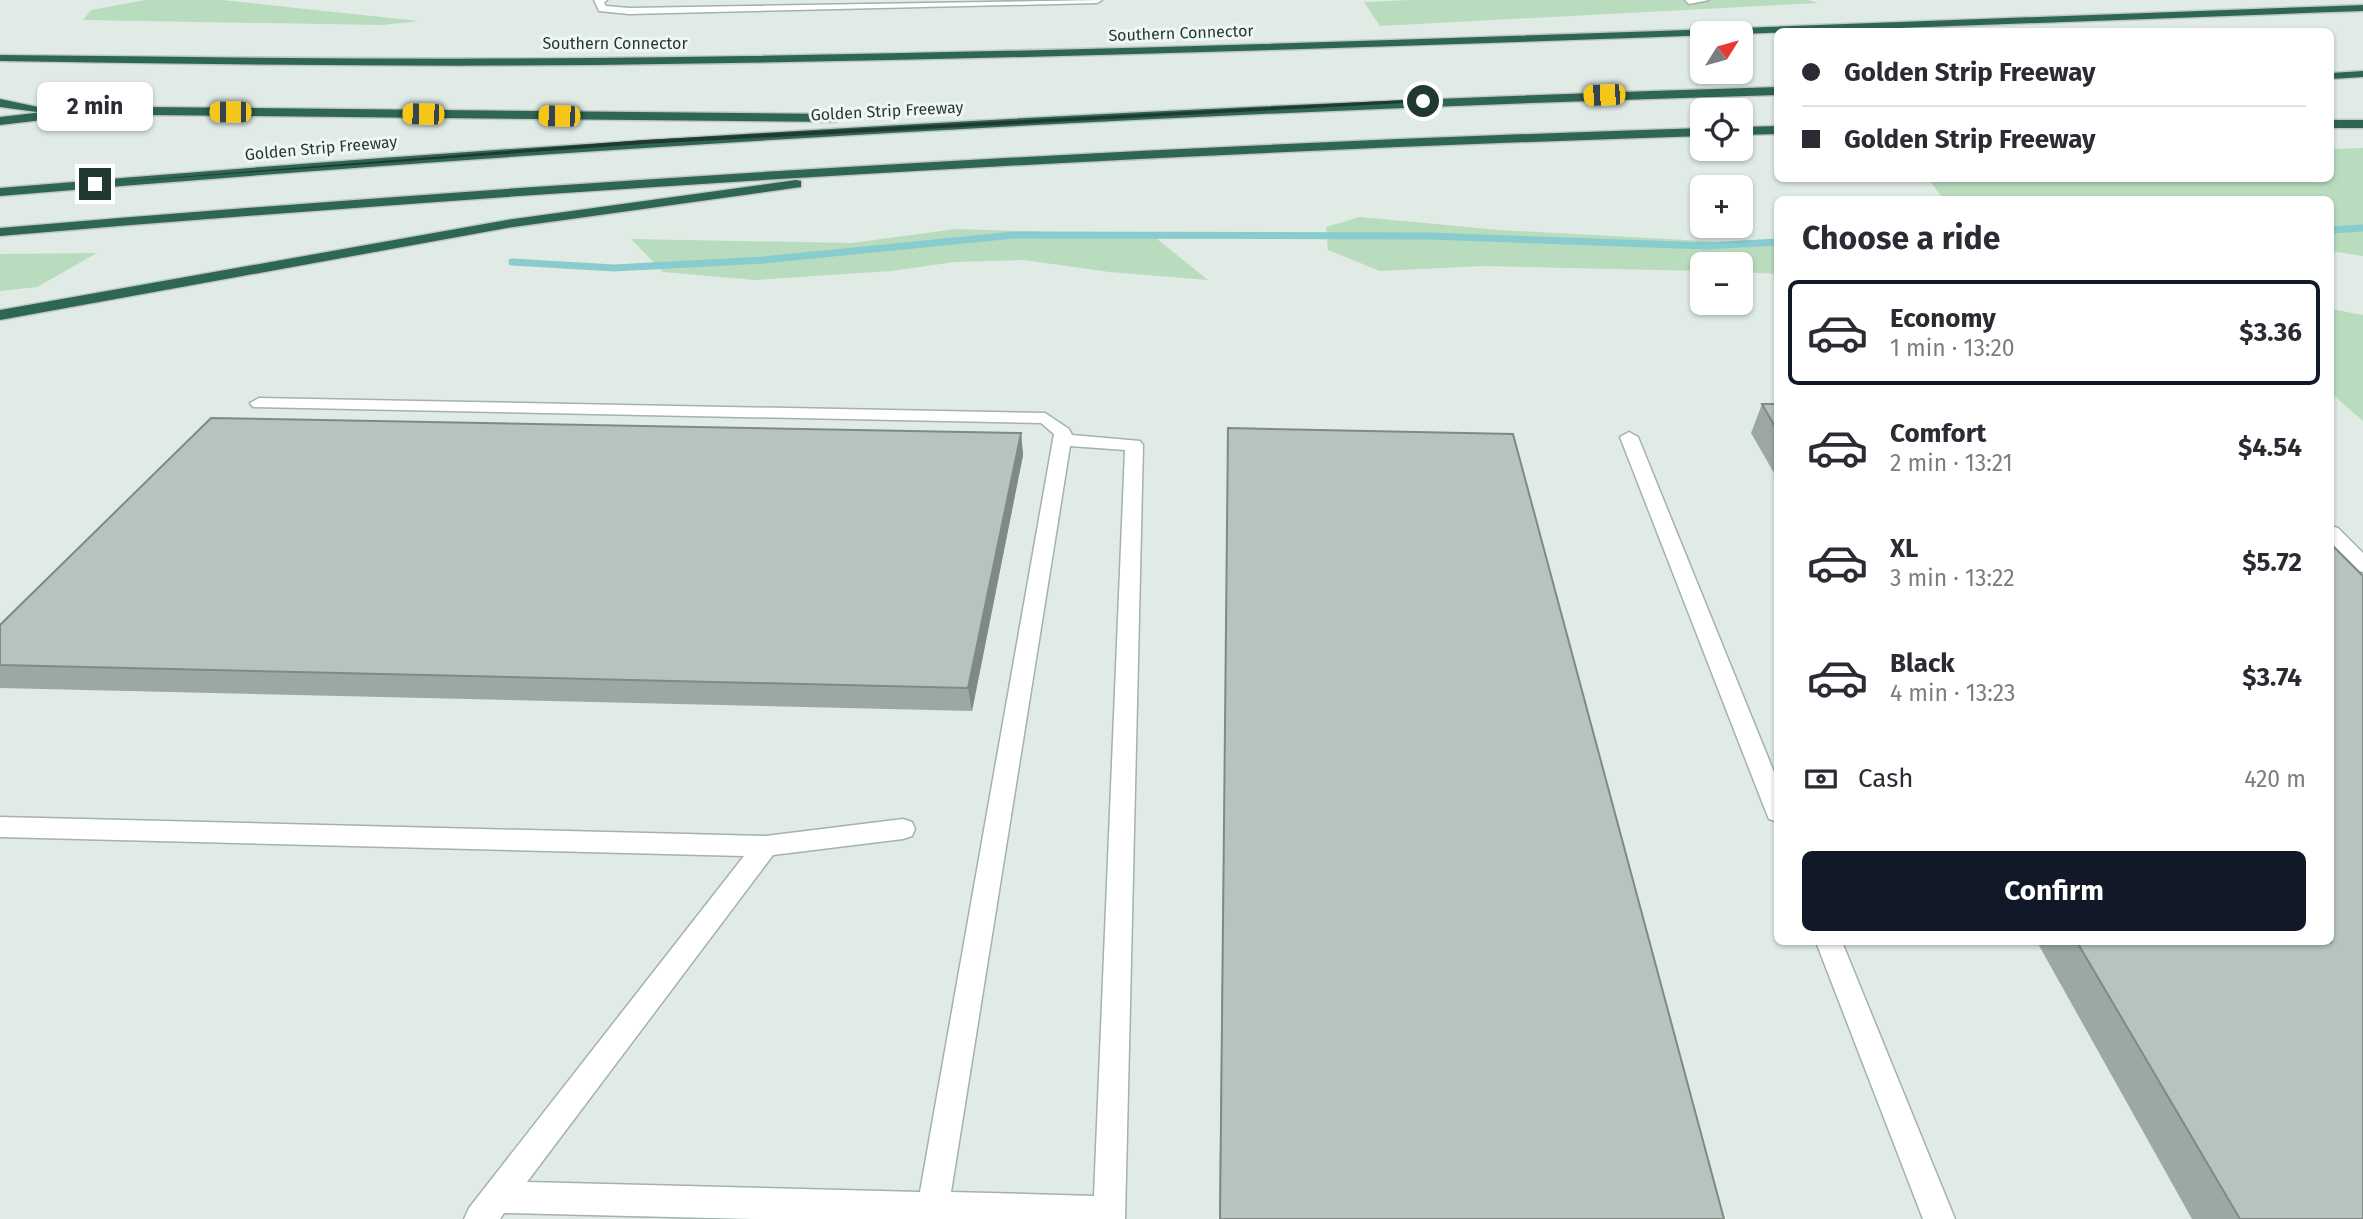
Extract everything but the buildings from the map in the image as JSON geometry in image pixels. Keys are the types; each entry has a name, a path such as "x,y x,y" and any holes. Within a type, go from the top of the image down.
{"highway":[{"path":"2111,17 2276,0"},
{"name":"Southern Connector","path":"1782,28 2363,8"},
{"path":"2154,28 2363,20"},
{"name":"Southern Connector","path":"0,58 755,58 1094,51 1774,28"},
{"path":"1754,42 1774,41"},
{"name":"Southern Connector","path":"0,70 508,73 907,68 1690,44"},
{"path":"2334,76 2363,74"},
{"path":"2334,85 2363,85"},
{"name":"Golden Strip Freeway","path":"0,192 566,147 1346,104 1774,91"},
{"path":"0,103 77,112 749,118 1104,117"},
{"path":"0,121 77,112"},
{"path":"2334,124 2363,124"},
{"path":"1753,131 1774,130"},
{"path":"0,232 514,190 965,160 1690,132"},
{"path":"0,317 36,308 507,224 965,160"}],"lane":[{"path":"602,0 598,2 603,9 629,11 1097,0"},
{"path":"1689,1 1703,0"},
{"path":"259,403 1045,418 1063,433 932,1213"},
{"path":"1629,438 1774,802"},
{"path":"489,1208 1110,1215 1134,445 1061,440"},
{"path":"2334,535 2363,565"},
{"path":"0,827 766,846 903,829"},
{"path":"489,1208 766,846"},
{"path":"1830,945 1940,1219"}],"green space":[{"path":"145,0 222,0 419,21 383,25 83,20 91,10"},
{"path":"1808,0 1818,3 1380,26 1364,2"},
{"path":"2363,148 2363,256 2334,251 2334,196 1941,196 1930,182 2334,182 2334,149"},
{"path":"1360,217 1499,230 1774,245 1774,274 1753,273 1753,252 1690,252 1690,271 1484,266 1380,271 1328,250 1326,227"},
{"path":"956,229 1152,235 1208,280 1109,272 1024,260 955,262 891,271 755,280 663,272 631,239 852,243"},
{"path":"97,253 37,287 0,291 0,254"},
{"path":"2334,310 2363,315 2363,421 2334,396"}],"waterway":[{"path":"2334,230 2363,228"},
{"path":"512,262 614,268 763,260 1014,235 1428,236 1706,246 1774,242"}],"route":[{"path":"95,184 644,142 1423,101"}]}
